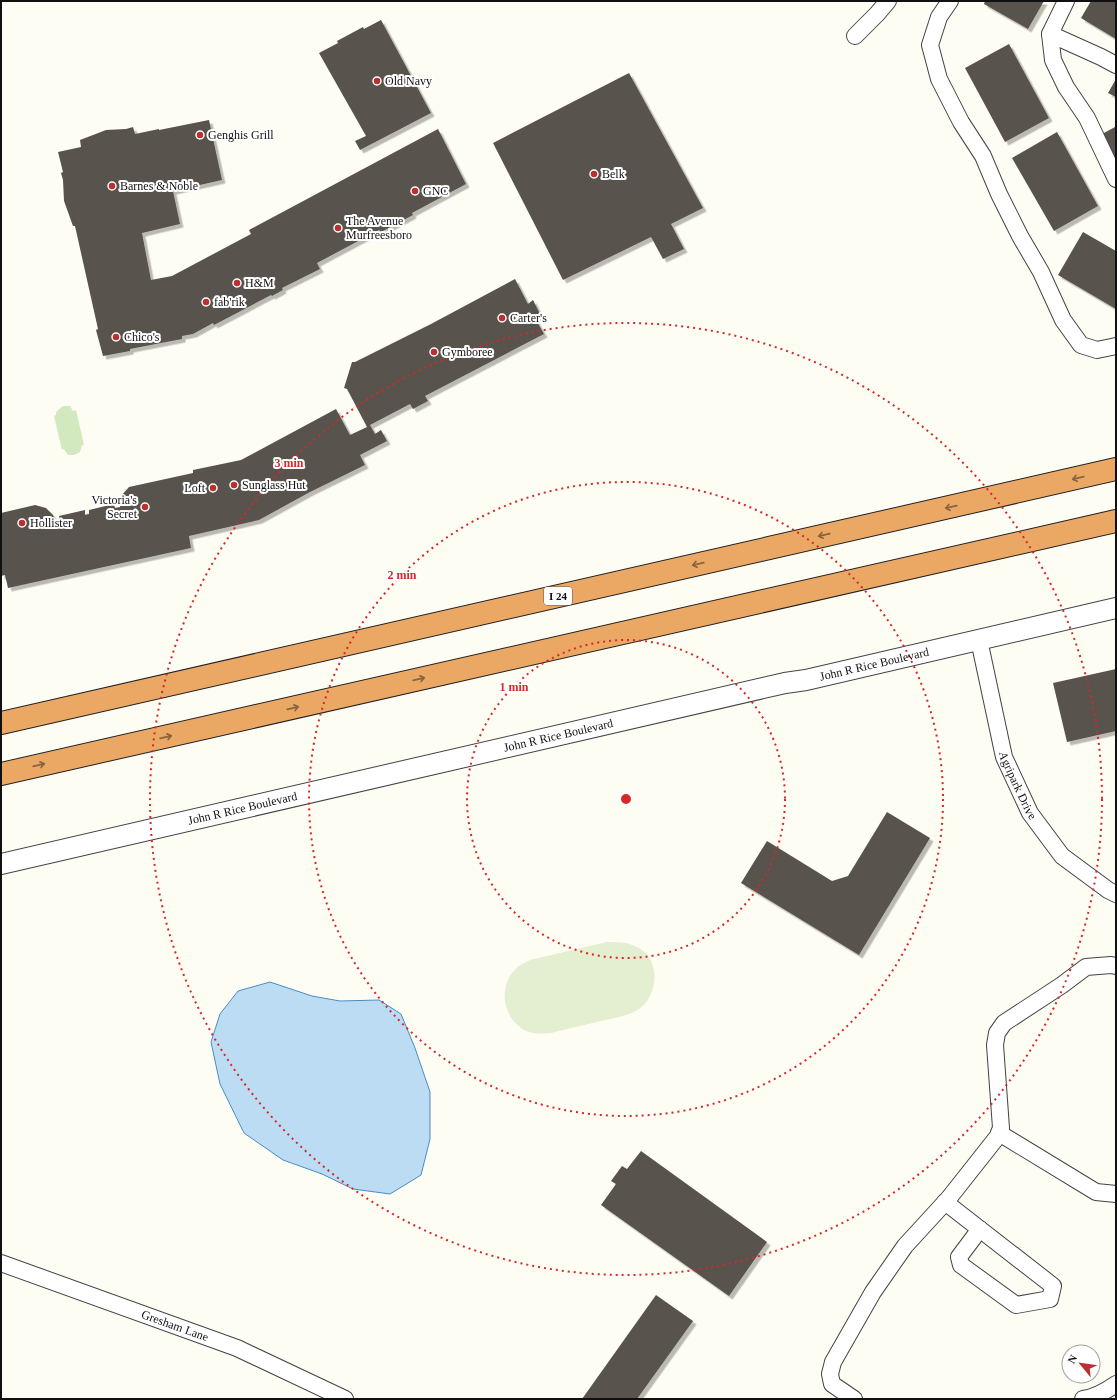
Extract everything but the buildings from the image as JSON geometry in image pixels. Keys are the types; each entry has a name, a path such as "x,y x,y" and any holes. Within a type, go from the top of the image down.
{"highway":[{"name":"I 24","path":"1,724 1116,469"},
{"path":"1,774 1116,520"}],"street":[{"path":"856,36 878,14 888,1"},
{"path":"950,1 939,17 930,45 939,79 961,122 983,156 999,194 1020,236 1041,272 1063,320 1081,345 1097,350 1116,346"},
{"path":"1066,1 1050,34 1052,60 1066,87 1087,118 1116,179"},
{"path":"1050,34 1116,65"},
{"name":"John R Rice Boulevard","path":"1,864 1116,608"},
{"name":"Agripark Drive","path":"979,640 1004,757 1030,813 1062,856 1108,890 1116,894"},
{"path":"854,1399 832,1384 830,1374 834,1362 877,1286 905,1246 945,1202 999,1133 1001,1128 995,1045 997,1033 1004,1023 1086,968 1111,965 1116,966"},
{"path":"999,1133 1096,1192 1116,1194"},
{"path":"945,1202 980,1229 1053,1286 1050,1299 1016,1305 960,1265 959,1257 980,1229"},
{"name":"Gresham Lane","path":"1,1263 237,1348 345,1399"},
{"path":"1083,1399 1091,1398 1116,1384"}],"green space":[{"path":"63,406 70,406 73,411 76,410 84,445 82,445 80,452 74,455 68,455 64,449 62,450 54,416"},
{"path":"607,942 621,942 634,945 648,956 652,963 654,971 653,988 650,996 639,1009 621,1016 551,1033 541,1034 526,1031 511,1018 505,1000 505,991 507,982 512,973 519,966 530,960"}],"water":[{"path":"270,982 312,996 340,1001 379,1000 401,1014 415,1048 430,1092 430,1139 421,1175 390,1194 353,1189 322,1174 283,1160 244,1133 220,1084 211,1042 220,1014 238,991"}],"place":[{"name":"Old Navy","path":"377,81"},
{"name":"Genghis Grill","path":"200,135"},
{"name":"Belk","path":"594,174"},
{"name":"Barnes & Noble","path":"112,186"},
{"name":"GNC","path":"415,191"},
{"name":"The Avenue Murfreesboro","path":"338,228"},
{"name":"H&M","path":"237,283"},
{"name":"fab'rik","path":"206,302"},
{"name":"Carter's","path":"502,318"},
{"name":"Chico's","path":"116,337"},
{"name":"Gymboree","path":"434,352"},
{"name":"Sunglass Hut","path":"234,485"},
{"name":"Loft","path":"213,488"},
{"name":"Victoria's Secret","path":"145,507"},
{"name":"Hollister","path":"22,523"}]}
